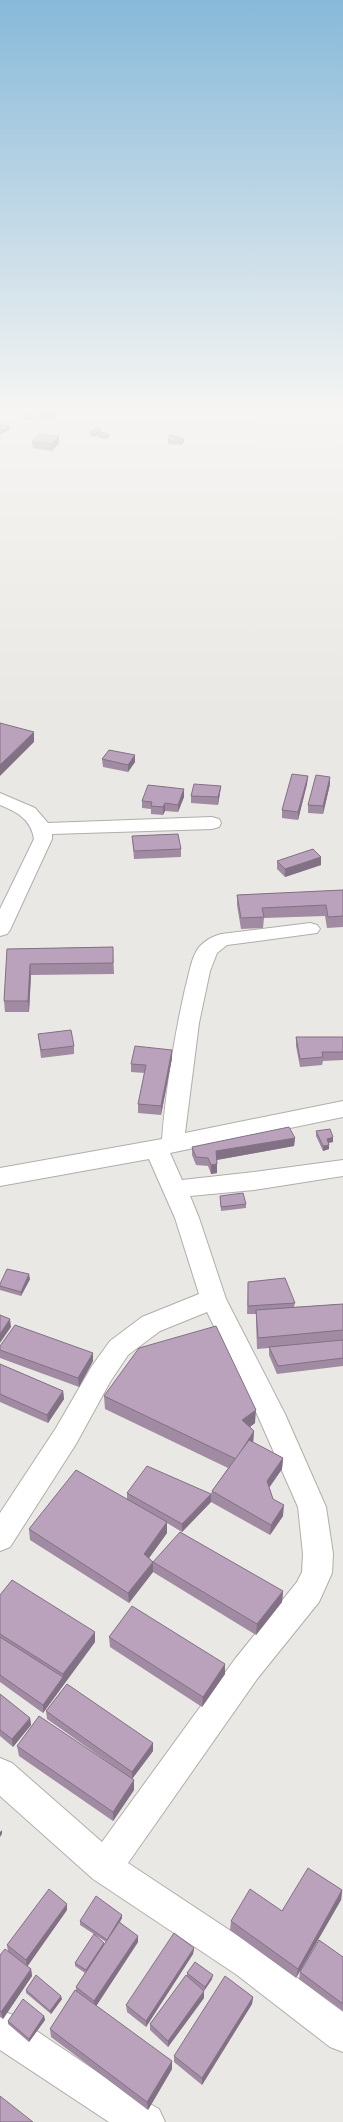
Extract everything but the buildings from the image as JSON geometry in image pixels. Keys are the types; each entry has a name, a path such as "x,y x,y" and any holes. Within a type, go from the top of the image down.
{"street":[{"path":"0,798 35,816 42,829 43,839 0,930"},
{"path":"42,829 212,823"},
{"path":"105,1867 246,1669 308,1592 317,1573 318,1554 312,1507 271,1414 213,1299 201,1258 175,1189 165,1146 176,1105 188,1023 200,971 208,950 221,940 310,929"},
{"path":"0,1176 165,1146 343,1109"},
{"path":"175,1189 247,1182 343,1168"},
{"path":"0,1538 66,1436 101,1374 119,1348 151,1324 213,1299"},
{"path":"0,1774 105,1867 243,1958 343,2034"},
{"path":"0,2028 105,2100 146,2122"}]}
